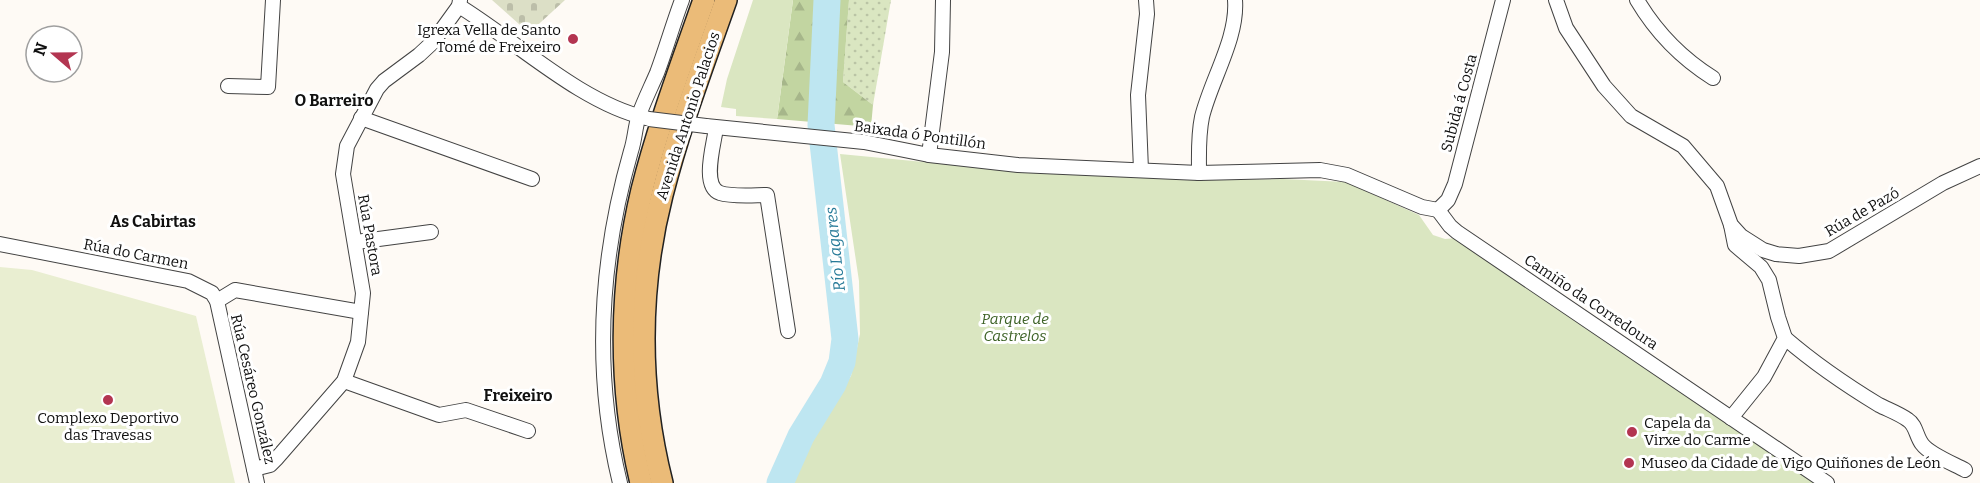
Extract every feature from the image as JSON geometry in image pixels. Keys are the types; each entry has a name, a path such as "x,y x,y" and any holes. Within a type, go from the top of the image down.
{"main road":[{"name":"Avenida Antonio Palacios","path":"641,483 632,440 625,383 625,312 629,262 634,225 651,159 704,0"},
{"name":"Avenida Antonio Palacios","path":"662,483 652,438 645,378 644,333 649,264 670,164 726,0"},
{"path":"710,46 738,0"}],"street":[{"path":"228,86 268,87 273,0"},
{"path":"620,483 606,410 602,353 608,258 620,192 634,142 682,0"},
{"path":"929,155 942,52 943,0"},
{"path":"1141,170 1138,95 1147,14 1146,0"},
{"path":"1199,173 1199,132 1234,25 1235,0"},
{"name":"Subida á Costa","path":"1438,210 1448,200 1455,184 1503,0"},
{"path":"1556,0 1566,28 1604,86 1631,116 1683,146 1717,186 1731,225 1735,245 1761,267 1769,280 1785,338 1804,355 1846,384 1908,419 1913,424 1922,444 1965,470"},
{"path":"1637,0 1649,20 1668,42 1689,63 1713,78"},
{"name":"Baixada ó Pontillón","path":"459,3 582,90 611,107 644,117 790,136 813,136 929,155 1018,165 1199,173 1320,170 1347,175 1422,207 1438,210"},
{"name":"Rúa Pastora","path":"256,476 277,458 344,381 358,342 363,293 343,174 347,146 377,89 433,42 459,3"},
{"path":"361,118 532,179"},
{"path":"711,127 709,178 712,187 721,193 767,195 788,331"},
{"name":"Rúa de Pazó","path":"1731,225 1754,244 1776,254 1799,256 1829,251 1943,183 1980,166"},
{"name":"Camiño da Corredoura","path":"1438,210 1457,232 1827,483"},
{"path":"356,242 431,232"},
{"name":"Rúa do Carmen","path":"0,244 188,281 212,293 217,302"},
{"path":"217,302 235,290 361,312"},
{"name":"Rúa Cesáreo González","path":"217,302 256,476"},
{"path":"1731,418 1764,377 1785,338"},
{"path":"344,381 439,415 466,410 528,431"}],"green space":[{"path":"492,0 565,0 529,33"},
{"path":"753,0 793,0 777,119 736,116 736,109 721,107 727,79"},
{"path":"793,0 849,0 843,82 873,105 871,127 777,119"},
{"path":"849,0 891,0 873,105 843,82"},
{"name":"Parque de Castrelos","path":"840,154 1039,173 1199,180 1283,179 1346,182 1419,215 1433,235 1445,239 1456,238 1818,483 792,483 806,443 851,376 860,334 859,281"},
{"name":"Complexo Deportivo das Travesas","path":"0,267 32,270 196,316 235,483 0,483"}],"waterway":[{"name":"Río Lagares","path":"780,483 801,436 833,384 842,362 845,339 821,125 827,0"}],"place":[{"name":"Igrexa Vella de Santo Tomé de Freixeiro","path":"573,39"},
{"name":"Complexo Deportivo das Travesas","path":"108,400"},
{"name":"Capela da Virxe do Carme","path":"1632,432"},
{"name":"Museo da Cidade de Vigo Quiñones de León","path":"1629,463"}],"district":[{"name":"O Barreiro","path":"334,100"},
{"name":"As Cabirtas","path":"153,221"},
{"name":"Freixeiro","path":"518,395"}]}
